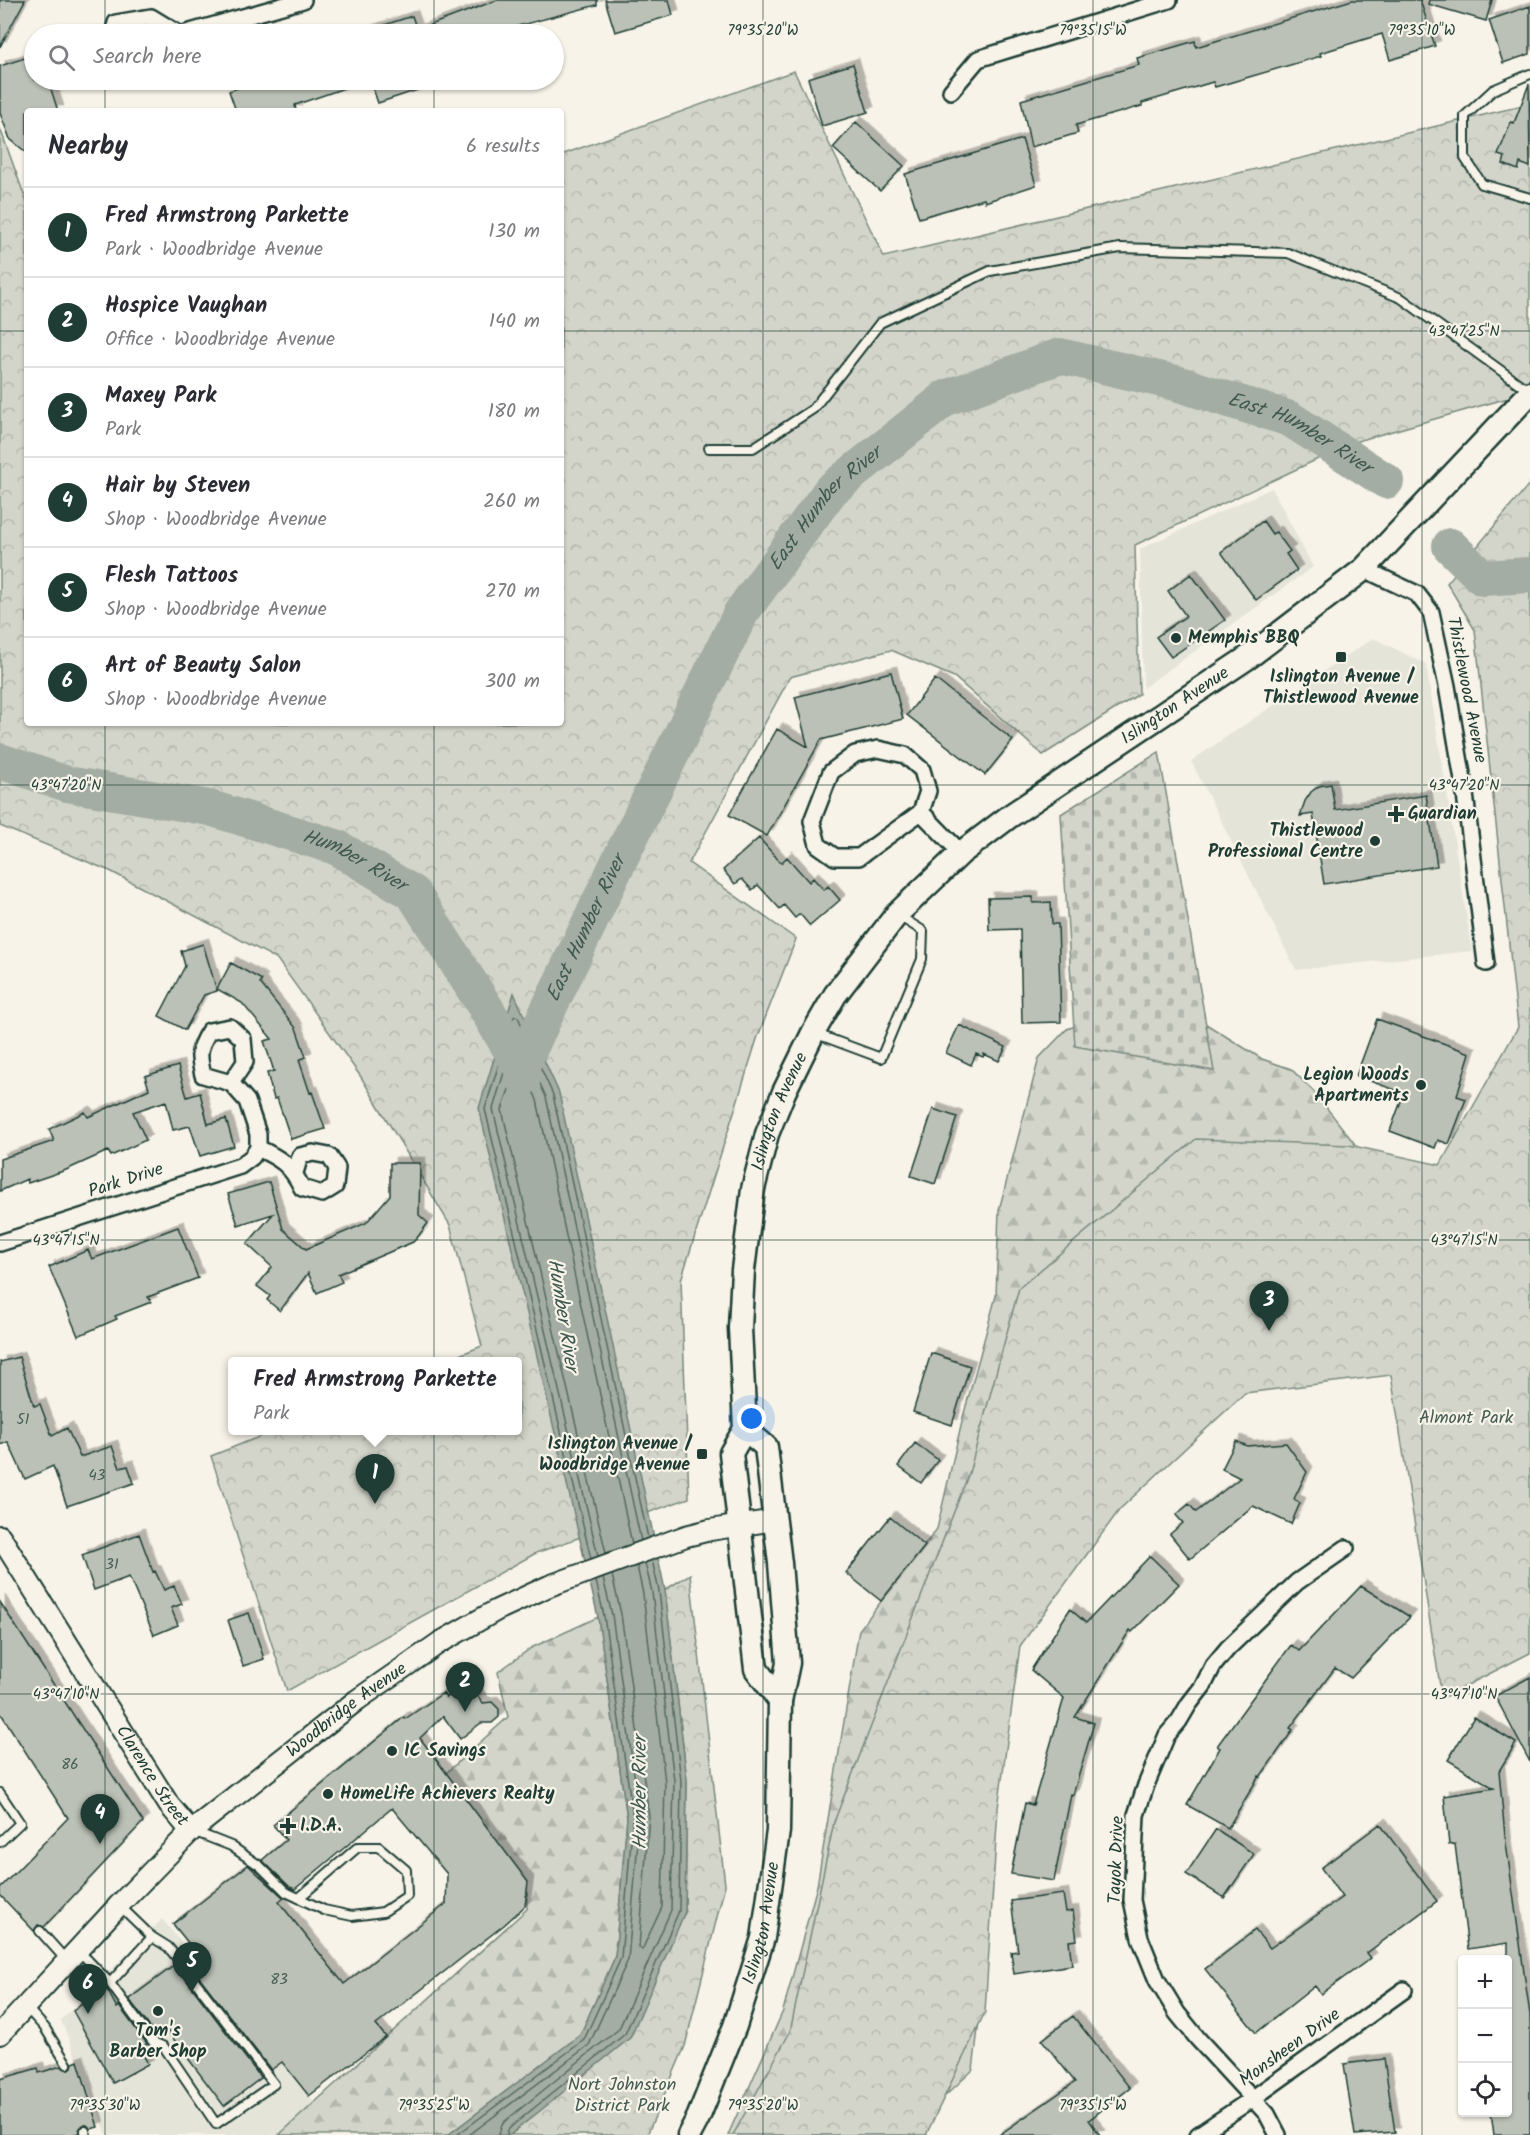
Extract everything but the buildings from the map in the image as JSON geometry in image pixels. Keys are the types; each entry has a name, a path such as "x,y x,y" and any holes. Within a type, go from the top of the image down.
{"main road":[{"name":"Islington Avenue","path":"689,2135 735,2026 762,1938 778,1831 780,1701 788,1663 766,1447 745,1429 740,1328 743,1270 753,1189 767,1134 784,1092 835,995 897,914 961,853 1020,809 1250,656 1364,569 1530,392"},
{"path":"745,1429 731,1453 756,1669 780,1701"}],"street":[{"path":"217,24 303,0"},
{"path":"951,91 978,58 1169,0"},
{"path":"116,24 116,22 151,17 163,24"},
{"name":"Thistlewood Avenue","path":"1364,569 1417,594 1431,612 1448,686 1464,786 1486,963"},
{"path":"878,749 904,755 922,770 928,791 921,812 859,857 835,857 818,845 812,821 831,772 855,754 878,749"},
{"path":"921,812 961,853"},
{"path":"231,1083 247,1101 258,1134 258,1148 280,1159 294,1173"},
{"name":"Park Drive","path":"0,1243 240,1166 252,1157 258,1148"},
{"name":"Woodbridge Avenue","path":"1,2030 191,1831 357,1700 439,1643 497,1610 549,1586 686,1536 775,1520"},
{"name":"Clarence Street","path":"0,1536 169,1805 191,1831"},
{"name":"Tayok Drive","path":"1278,2135 1267,2114 1215,2060 1177,2013 1157,1980 1140,1938 1132,1900 1136,1815 1167,1735 1203,1686 1213,1666 1228,1648 1297,1582 1346,1548"},
{"name":"Monsheen Drive","path":"1198,2135 1404,1990"}],"lane":[{"path":"1530,74 1493,90 1466,116 1465,158 1482,184 1530,198"},
{"path":"709,448 753,448 813,409 880,323 990,271 1120,248 1288,253 1401,298 1530,392"},
{"path":"813,1033 881,1058 922,959 923,931 897,914"},
{"path":"0,1793 20,1823 0,1842"},
{"path":"191,1831 231,1846 260,1866 286,1892 324,1910 352,1916 383,1912 407,1896 406,1870 379,1847 358,1847 299,1898"},
{"path":"40,1931 110,1983 153,2042 164,2047 216,2124 274,2084 168,1947 153,1937 119,1905"},
{"path":"110,1983 153,1937"},
{"path":"25,2006 45,2028 67,2064"}],"shaded area":[{"path":"1272,488 1313,567 1143,688 1140,549"},
{"path":"1373,638 1426,664 1472,951 1296,970 1191,761"},
{"path":"162,1919 315,2103 279,2135 107,2135 61,2020"}],"green space":[{"path":"794,71 884,257 1530,104 1530,378 1522,394 1354,442 1135,545 1139,694 1043,755 954,677 891,650 790,677 689,863 796,939 757,1039 681,1280 689,1498 536,1553 287,1691 211,1456 264,1435 522,1435 522,1357 454,1357 482,1346 450,1225 361,1077 277,959 110,871 0,826 0,128 24,195 24,726 564,726 564,154"},
{"name":"Almont Park","path":"1530,483 1530,1653 1442,1698 1391,1375 1245,1393 1120,1509 1020,1646 998,1808 985,2012 926,2135 733,2135 790,2032 834,1822 969,1473 1019,1288 1196,1139 1349,1145 1440,1165 1518,1027 1475,630 1447,583"},
{"path":"1159,752 1214,1071 1075,1046 1061,814"},
{"path":"1190,1014 1262,1059 1291,1069 1315,1093 1372,1166 1433,1170 1504,1122 1265,1309 1071,1543 1015,1636 971,1886 979,2021 973,2070 903,2135 728,2135 783,2011 817,1886 859,1630 937,1529 962,1421 996,1296 999,1210 1039,1058 1067,1029 1107,1015"},
{"name":"Nort Johnston District Park","path":"690,1574 725,1885 685,2046 647,2135 510,2135 685,1913 687,1781 665,1590"},
{"path":"598,1617 627,1818 615,1957 580,2036 448,2135 279,2135 527,1909 527,1882 446,1773 508,1717 498,1672 531,1648"}],"water":[{"path":"514,993 559,1093 665,1590 687,1781 685,1912 630,2038 510,2135 448,2135 580,2035 615,1957 627,1818 598,1617 479,1108"}],"waterway":[{"name":"East Humber River","path":"521,1067 741,613 831,490 946,398 1060,356 1176,383 1290,419 1386,481"},
{"name":"East Humber River","path":"1450,546 1483,578 1530,575"},
{"name":"Humber River","path":"0,761 67,784 210,808 336,847 413,893 521,1067 523,1078"}],"place":[{"name":"Memphis BBQ","path":"1176,638"},
{"name":"Islington Avenue / Thistlewood Avenue","path":"1341,657"},
{"name":"Guardian","path":"1396,814"},
{"name":"Thistlewood Professional Centre","path":"1375,841"},
{"name":"Legion Woods Apartments","path":"1421,1085"},
{"name":"Maxey Park","path":"1269,1331"},
{"name":"Islington Avenue / Woodbridge Avenue","path":"702,1454"},
{"name":"Fred Armstrong Parkette","path":"375,1504"},
{"name":"Hospice Vaughan","path":"465,1712"},
{"name":"IC Savings","path":"392,1751"},
{"name":"HomeLife Achievers Realty","path":"328,1794"},
{"name":"I.D.A.","path":"288,1826"},
{"name":"Hair by Steven","path":"100,1844"},
{"name":"Flesh Tattoos","path":"192,1992"},
{"name":"Tom's Barber Shop","path":"158,2011"},
{"name":"Art of Beauty Salon","path":"88,2014"}]}
